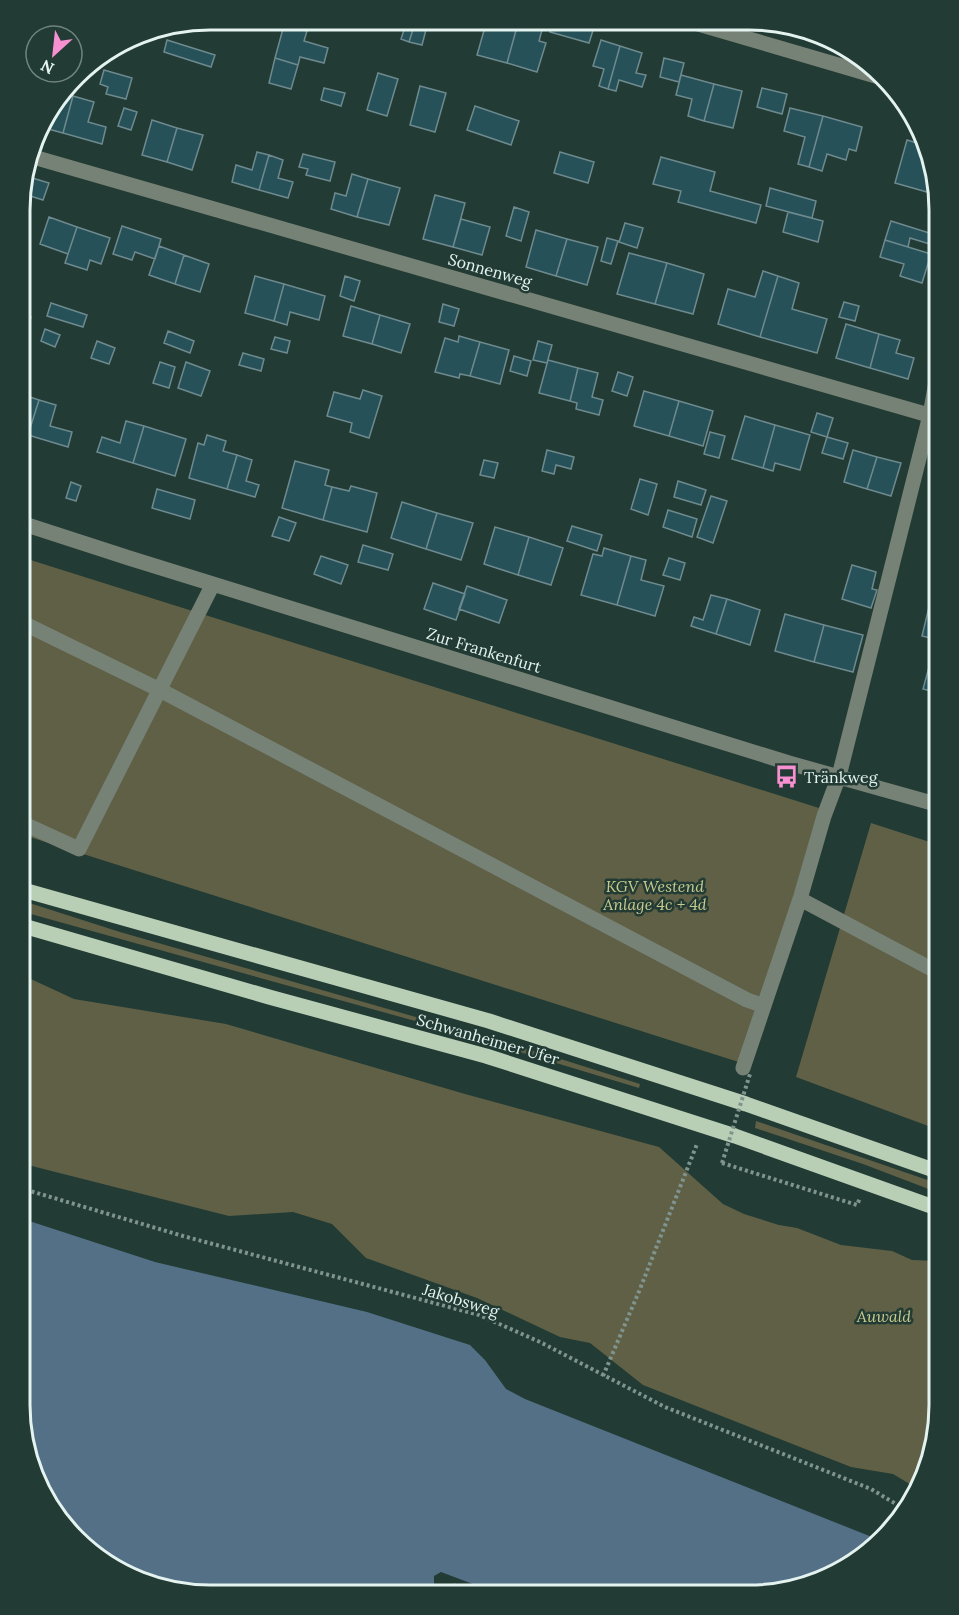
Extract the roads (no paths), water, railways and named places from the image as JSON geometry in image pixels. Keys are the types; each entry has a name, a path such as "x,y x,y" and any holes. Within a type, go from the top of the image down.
{"main road":[{"name":"Schwanheimer Ufer","path":"30,892 489,1021 746,1104 929,1168"},
{"name":"Schwanheimer Ufer","path":"30,928 269,997 486,1056 735,1136 929,1205"}],"street":[{"path":"719,30 865,73"},
{"name":"Sonnenweg","path":"38,158 929,415"},
{"path":"747,1071 764,1006 800,899 824,816 839,776 929,439"},
{"name":"Zur Frankenfurt","path":"30,525 778,760 929,802"},
{"path":"30,827 78,849 213,584"},
{"path":"30,626 160,690 747,1000 764,1006"},
{"path":"800,899 929,968"}],"water":[{"path":"30,1221 155,1262 367,1312 470,1345 485,1360 506,1389 525,1399 871,1537 839,1561 818,1571 784,1582 761,1585 475,1585 441,1572 434,1576 434,1585 210,1585 186,1583 163,1579 141,1571 100,1548 67,1515 54,1495 44,1474 33,1440 30,1405"}],"place":[{"name":"Tränkweg","path":"786,777"}],"park label":[{"name":"KGV Westend Anlage 4c + 4d","path":"655,895"},
{"name":"Auwald","path":"884,1316"}]}
